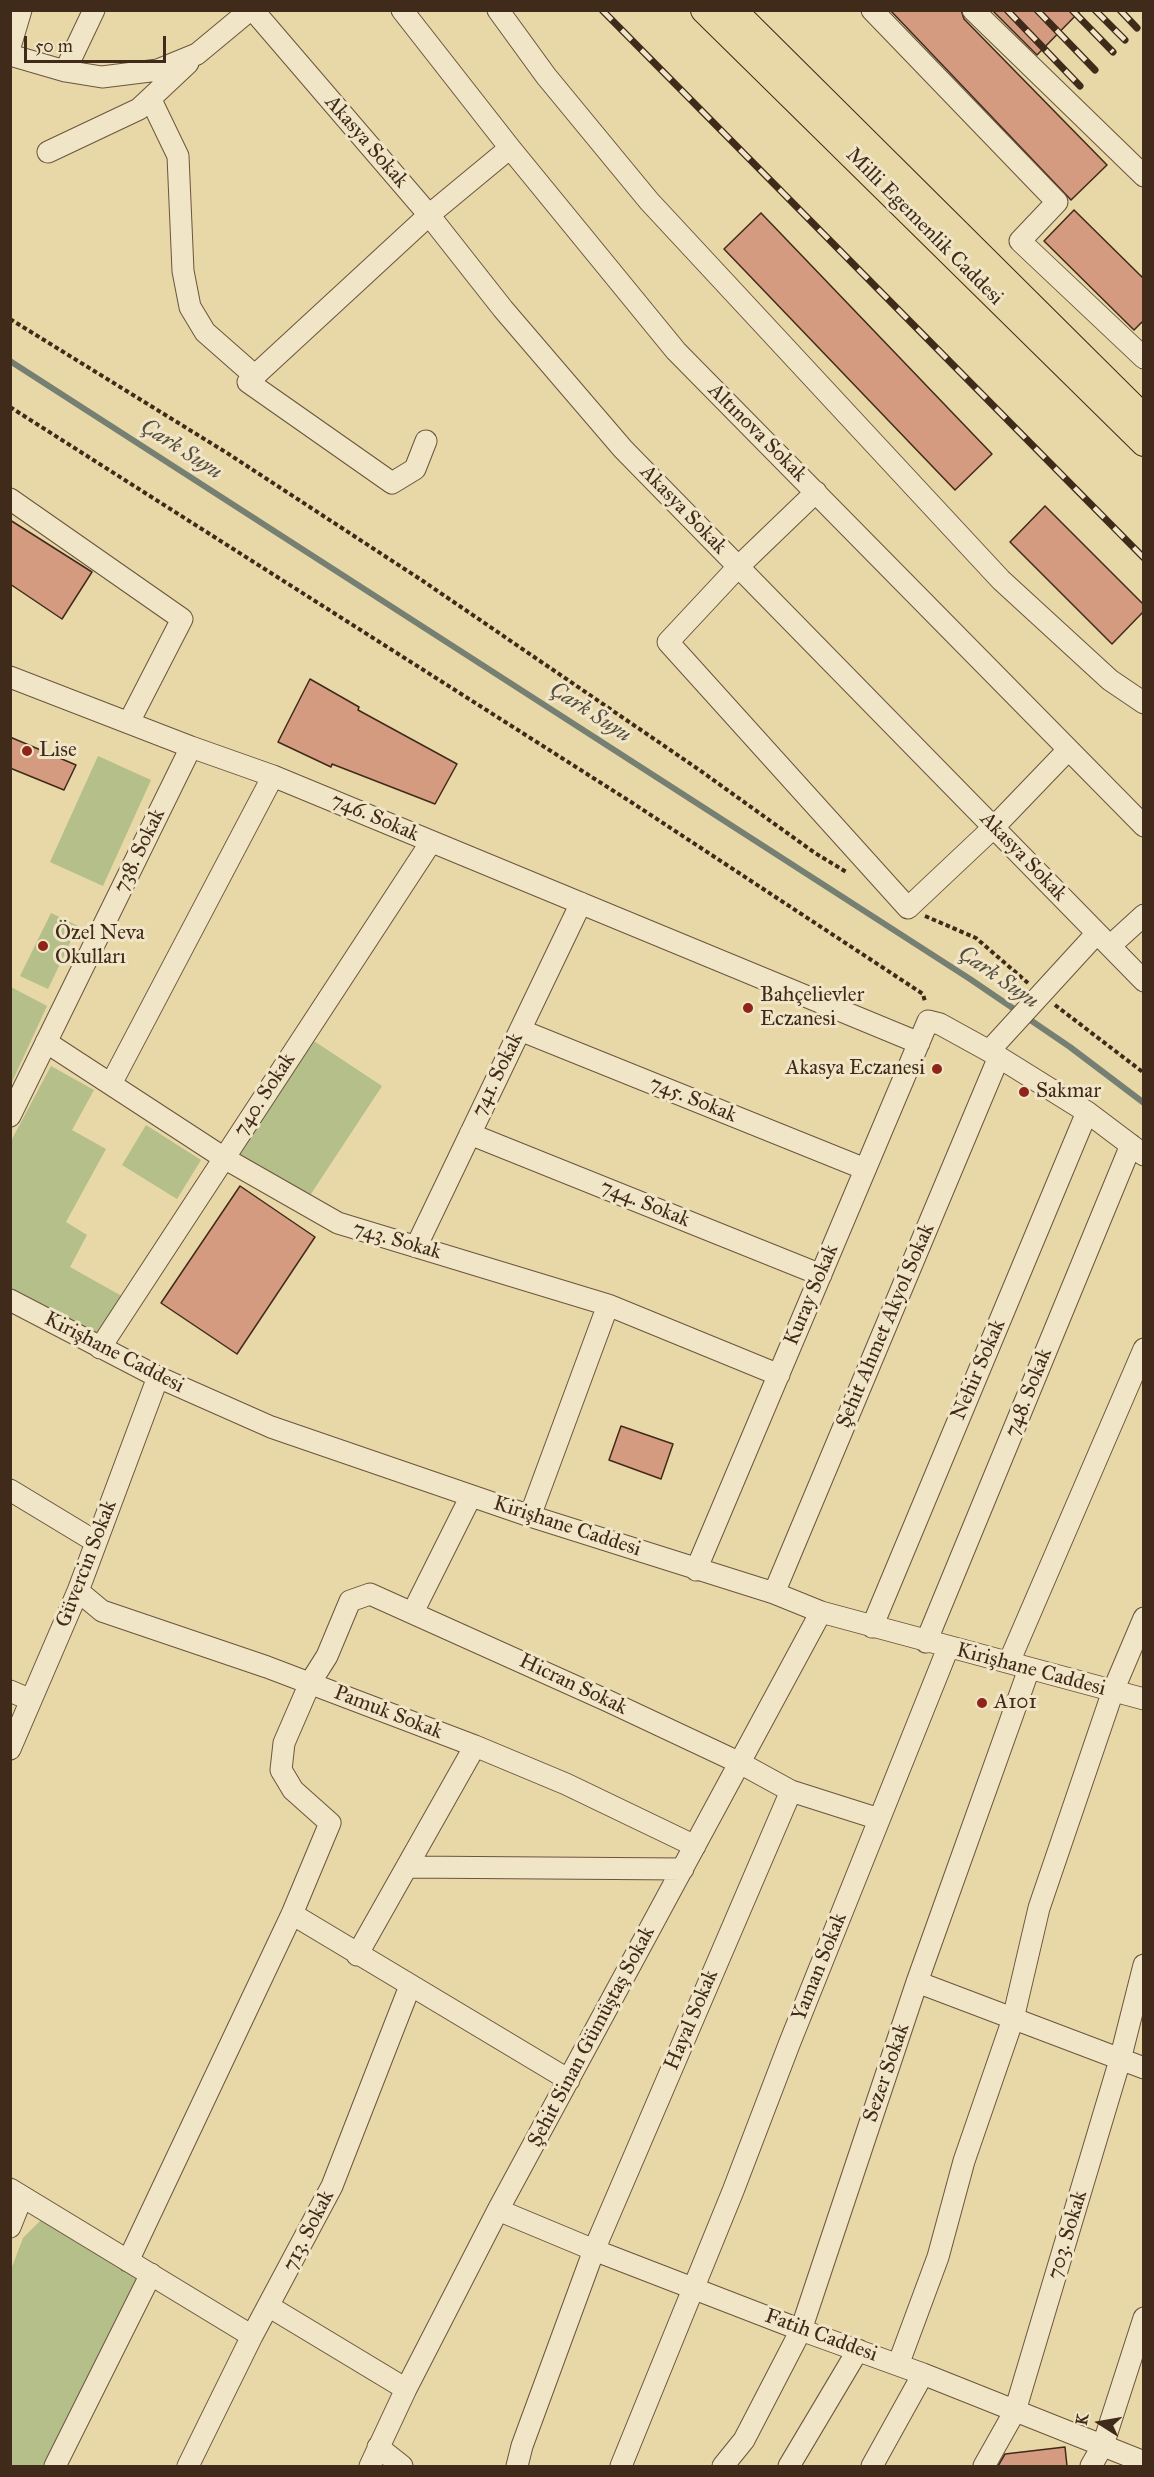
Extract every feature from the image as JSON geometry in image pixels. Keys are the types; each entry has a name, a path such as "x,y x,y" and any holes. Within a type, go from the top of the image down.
{"main road":[{"name":"Milli Egemenlik Caddesi","path":"704,10 1143,444"},
{"name":"Milli Egemenlik Caddesi","path":"733,10 1143,418"}],"street":[{"path":"10,47 21,10"},
{"path":"65,71 94,10"},
{"path":"48,152 139,109 197,54 252,10"},
{"name":"Akasya Sokak","path":"252,10 429,215 503,309 623,449 1143,981"},
{"name":"Altınova Sokak","path":"402,10 510,148 676,351 1143,826"},
{"path":"498,10 546,76 650,201 1001,580 1110,680 1143,703"},
{"path":"872,10 1057,202 1020,241 1143,358"},
{"path":"973,10 1143,176"},
{"path":"10,56 65,71 102,77 158,70 197,54"},
{"path":"151,100 178,156 183,271 190,307 205,332 255,376"},
{"path":"426,441 415,469 392,483 248,382 429,215 510,148"},
{"path":"816,492 738,567 668,642 908,908 994,827 1068,750"},
{"path":"10,499 182,619 129,722"},
{"name":"746. Sokak","path":"10,677 273,776 919,1043"},
{"name":"738. Sokak","path":"10,1116 191,747"},
{"path":"112,1082 273,776"},
{"name":"740. Sokak","path":"100,1348 431,842"},
{"name":"741. Sokak","path":"416,1247 581,903"},
{"name":"Şehit Ahmet Akyol Sokak","path":"774,1593 995,1050 1037,997 1104,940 1143,915"},
{"path":"928,1021 940,1024 995,1050 1087,1112 1137,1150"},
{"name":"Kuray Sokak","path":"696,1570 928,1021"},
{"name":"745. Sokak","path":"520,1030 866,1169"},
{"name":"743. Sokak","path":"46,1042 112,1082 224,1158 338,1223 486,1266 608,1305 778,1375"},
{"name":"Nehir Sokak","path":"872,1627 1087,1112"},
{"name":"744. Sokak","path":"470,1134 821,1275"},
{"name":"748. Sokak","path":"926,1642 1137,1150"},
{"name":"Kirişhane Caddesi","path":"10,1300 158,1377 271,1427 530,1516 774,1593 821,1612 1143,1699"},
{"path":"530,1516 608,1305"},
{"path":"1009,1662 1143,1349"},
{"name":"Güvercin Sokak","path":"10,1749 78,1591 158,1377"},
{"path":"10,1491 96,1542"},
{"path":"413,1612 471,1496"},
{"name":"Pamuk Sokak","path":"78,1591 102,1611 310,1683 475,1746 566,1784 695,1846"},
{"name":"Hicran Sokak","path":"292,1914 330,1823 293,1790 281,1770 284,1743 310,1683 327,1656 350,1601 370,1594 740,1763 791,1791 879,1819"},
{"name":"Şehit Sinan Gümüştaş Sokak","path":"374,2457 405,2389 498,2210 821,1612"},
{"path":"898,2365 938,2257 964,2162 1013,2019 1040,1908 1113,1691 1143,1618"},
{"name":"Yaman Sokak","path":"621,2466 733,2191 948,1648"},
{"name":"Sezer Sokak","path":"723,2466 744,2440 801,2330 918,1983 1029,1669"},
{"path":"10,1691 31,1700"},
{"path":"357,1955 475,1746"},
{"name":"Hayal Sokak","path":"517,2466 522,2446 594,2250 791,1791"},
{"path":"406,1867 683,1869"},
{"path":"128,2261 292,1914 569,2080"},
{"name":"703. Sokak","path":"984,2466 1015,2411 1120,2060 1143,1965"},
{"path":"918,1983 1143,2068"},
{"name":"713. Sokak","path":"188,2466 252,2336 270,2307 332,2186 410,1986"},
{"path":"10,2227 16,2193 252,2336"},
{"name":"Fatih Caddesi","path":"498,2210 594,2250 801,2330 923,2374 1143,2462"},
{"path":"55,2466 151,2274"},
{"path":"270,2307 405,2389"},
{"path":"1091,2466 1103,2445 1143,2318"},
{"path":"789,2466 858,2350"},
{"path":"872,2466 923,2374"},
{"path":"374,2457 402,2466"}],"path":[{"path":"10,319 227,453 413,574 698,769 815,853 856,878"},
{"path":"10,407 631,802 923,994 928,1021"},
{"path":"908,908 976,938 1037,997 1143,1073"}],"green space":[{"path":"98,756 151,780 103,886 50,862"},
{"path":"51,913 78,926 48,989 20,976"},
{"path":"11,987 47,1006 11,1084"},
{"path":"314,1041 382,1086 305,1203 236,1158"},
{"path":"51,1066 94,1090 72,1130 106,1149 66,1222 87,1235 70,1267 127,1299 103,1343 11,1293 11,1141"},
{"path":"146,1125 201,1160 177,1199 122,1165"},
{"path":"41,2220 147,2274 48,2466 14,2466 11,2464 10,2272 23,2238"}],"building":[{"path":"890,10 961,10 964,19 1107,165 1071,200"},
{"path":"992,10 1081,10 1037,55"},
{"path":"1074,210 1143,278 1143,321 1134,330 1044,241"},
{"path":"761,213 992,454 955,490 724,249"},
{"path":"1045,506 1143,604 1143,612 1112,644 1010,542"},
{"path":"10,520 92,572 62,619 10,584"},
{"path":"310,679 359,707 358,710 457,764 435,804 332,764 331,767 278,742"},
{"name":"Lise","path":"10,737 76,765 64,790 10,768"},
{"path":"240,1186 315,1237 237,1354 161,1303"},
{"path":"621,1426 673,1444 661,1479 609,1460"},
{"path":"1065,2447 1067,2466 998,2466 1005,2454"}],"waterway":[{"name":"Çark Suyu","path":"10,361 970,979 1070,1047 1144,1103"}],"railway":[{"path":"602,10 1144,558"},
{"path":"1007,10 1080,86"},
{"path":"1037,10 1095,70"},
{"path":"1072,10 1113,52"},
{"path":"1095,10 1125,40"},
{"path":"1120,10 1137,28"}],"place":[{"name":"Lise","path":"27,751"},
{"name":"Özel Neva Okulları","path":"43,946"},
{"name":"Bahçelievler Eczanesi","path":"748,1008"},
{"name":"Akasya Eczanesi","path":"937,1069"},
{"name":"Sakmar","path":"1024,1092"},
{"name":"A101","path":"982,1703"}]}
